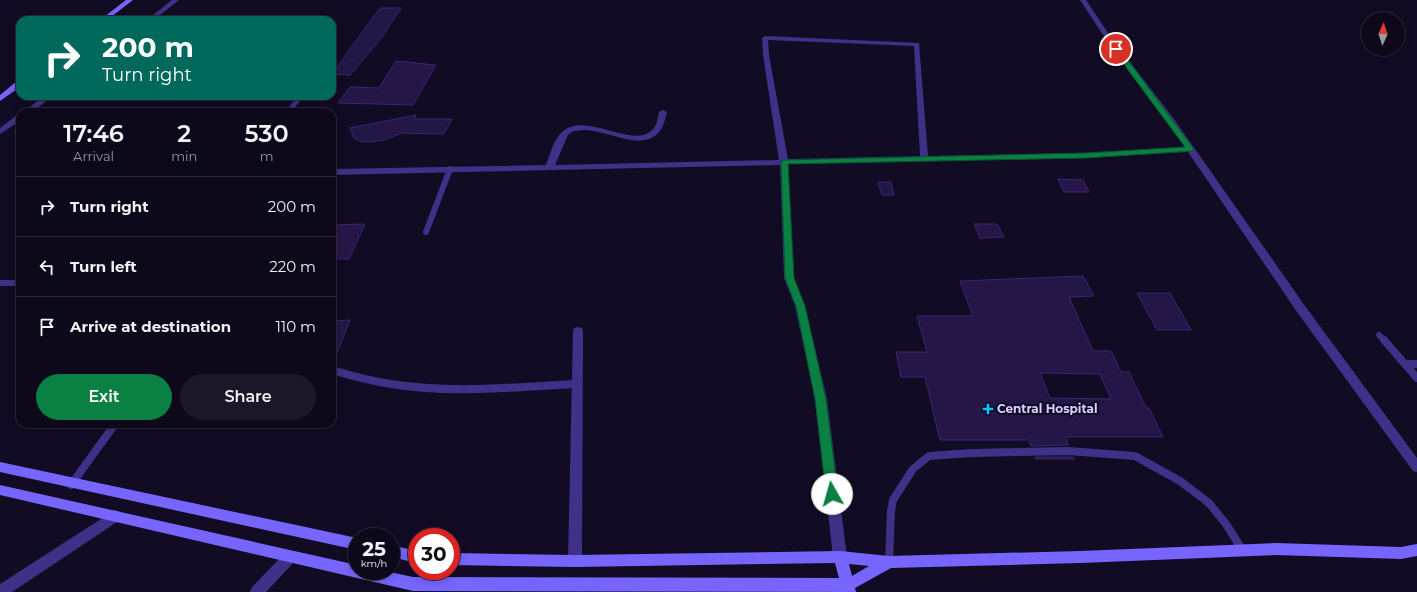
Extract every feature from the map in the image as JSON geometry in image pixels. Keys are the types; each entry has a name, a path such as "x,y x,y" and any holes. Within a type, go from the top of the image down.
{"street":[{"path":"108,16 130,0"},
{"path":"155,16 176,0"},
{"path":"1083,0 1107,37 1171,121 1300,309 1417,467"},
{"path":"848,588 840,557 821,399 800,306 789,278 784,162 766,55 765,38 917,44 924,159"},
{"path":"0,98 16,86"},
{"path":"32,108 44,100"},
{"path":"550,167 563,136 572,130 596,129 627,137 647,136 655,132 660,125 663,112"},
{"path":"0,132 16,121"},
{"path":"336,172 1086,155 1190,149"},
{"path":"0,283 16,283"},
{"path":"575,561 578,331"},
{"path":"0,467 71,485 348,542"},
{"path":"0,490 290,557 412,588 848,588 889,562"},
{"path":"0,592 115,516"},
{"path":"460,560 575,561 840,557 889,562 1080,557 1276,549 1401,553 1417,550"},
{"path":"1401,553 1417,558"},
{"path":"257,592 290,557"}],"lane":[{"path":"291,108 298,100"},
{"path":"426,232 450,169"},
{"path":"1379,335 1417,378"},
{"path":"1405,364 1417,364"},
{"path":"336,371 387,384 465,390 577,384"},
{"path":"71,485 112,428"},
{"path":"889,562 891,510 893,500 913,469 929,456 972,453 1068,451 1135,456 1180,481 1209,503 1226,524 1243,551"}],"building":[{"path":"380,8 401,8 382,37 350,75 336,74 336,68"},
{"path":"396,61 436,65 413,105 338,103 350,87 379,88"},
{"path":"416,115 414,119 452,119 444,134 402,133 384,140 370,142 359,141 354,138 350,128"},
{"path":"1058,179 1083,180 1089,192 1064,192"},
{"path":"878,182 891,182 894,195 882,195"},
{"path":"365,224 349,259 336,259 336,225"},
{"path":"974,224 997,224 1004,237 980,238"},
{"path":"1083,276 1094,296 1069,297 1093,351 1111,351 1121,372 1129,372 1146,408 1149,408 1163,437 1065,437 1069,445 1031,446 1029,440 940,440 925,377 901,377 896,352 927,352 917,316 973,316 960,281","holes":["1040,373 1100,374 1111,399 1050,398"]},
{"path":"1137,293 1170,293 1191,330 1157,330"},
{"path":"350,320 336,355 336,321"},
{"path":"1035,457 1073,457 1074,459 1036,459"}],"place":[{"name":"Central Hospital","path":"988,409"}],"route":[{"path":"832,494 821,399 800,306 789,278 784,162 1086,155 1190,149 1171,121 1116,49"}]}
